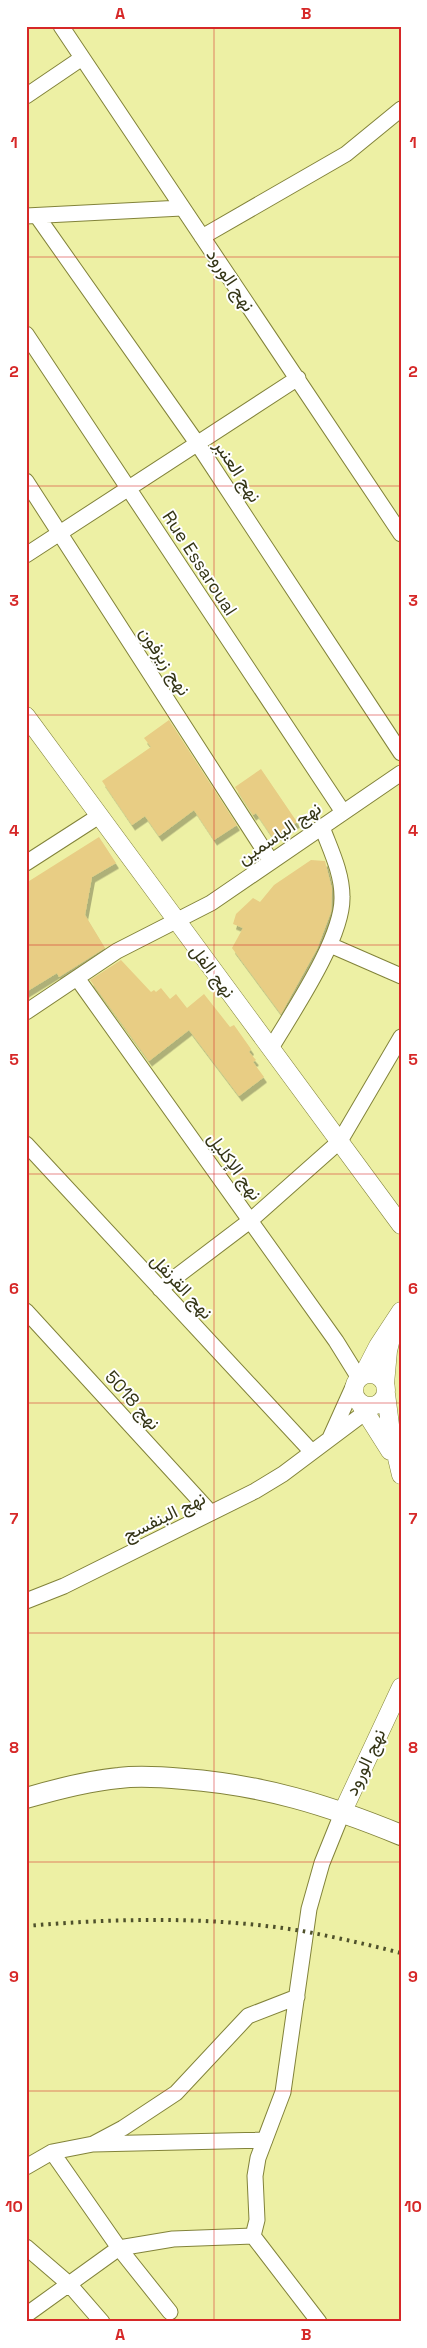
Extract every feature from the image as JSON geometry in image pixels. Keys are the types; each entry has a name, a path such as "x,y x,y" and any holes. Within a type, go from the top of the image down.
{"main road":[{"path":"26,1798 76,1784 122,1777 226,1782 342,1811 401,1835"}],"street":[{"name":"نهج الورود","path":"61,26 401,534"},
{"path":"26,96 82,58"},
{"path":"202,237 346,154 401,109"},
{"path":"32,216 182,208"},
{"name":"نهج العنبر","path":"32,216 197,443 401,753"},
{"name":"Rue Essaroual","path":"26,334 343,812"},
{"path":"26,555 298,378"},
{"name":"نهج زيزفون","path":"26,481 272,861"},
{"name":"نهج الفل","path":"26,716 401,1225"},
{"name":"نهج الياسمين","path":"26,1012 118,951 211,902 401,773"},
{"path":"26,863 99,816"},
{"path":"271,1048 330,945 340,917 342,898 337,866 322,827"},
{"path":"330,945 401,976"},
{"name":"نهج الإكليل","path":"77,978 251,1220 336,1341 368,1392"},
{"path":"160,1289 251,1220 340,1141 401,1038"},
{"name":"نهج القرنفل","path":"26,1144 312,1452"},
{"name":"نهج 5018","path":"26,1311 211,1514"},
{"path":"329,1439 368,1392 388,1351 399,1315"},
{"path":"399,1315 378,1346 368,1392 399,1469"},
{"path":"368,1392 394,1415 399,1469"},
{"name":"نهج البنفسج","path":"26,1601 64,1586 255,1491 329,1439 368,1392"},
{"name":"نهج الورود","path":"342,1811 401,1686"},
{"path":"253,2236 257,2220 255,2176 258,2158 283,2092 309,1909 322,1862 342,1811"},
{"path":"93,2144 123,2128 176,2093 248,2016 297,1997"},
{"path":"26,2167 52,2152 93,2144 265,2140"},
{"path":"52,2152 118,2248 170,2312"},
{"path":"26,2314 118,2248 173,2239 253,2236"},
{"path":"253,2236 319,2322"},
{"path":"26,2248 69,2284 102,2322"}],"building":[{"path":"169,720 237,825 214,840 194,810 159,836 145,816 132,825 102,781 151,747 144,738"},
{"path":"261,769 297,822 273,838 256,813 253,815 235,787"},
{"path":"99,837 116,863 92,877 85,915 105,948 59,977 57,973 26,992 26,883"},
{"path":"311,860 325,861 332,889 331,912 317,949 281,1014 232,948 243,928 233,924 236,914 253,898 260,902 274,885"},
{"path":"121,960 151,992 154,990 156,992 161,988 170,999 176,994 187,1008 204,994 230,1027 234,1025 251,1049 249,1052 256,1060 253,1062 264,1077 239,1096 189,1030 149,1061 90,980"}],"railway":[{"path":"26,1926 132,1920 238,1923 308,1932 401,1953"}]}
